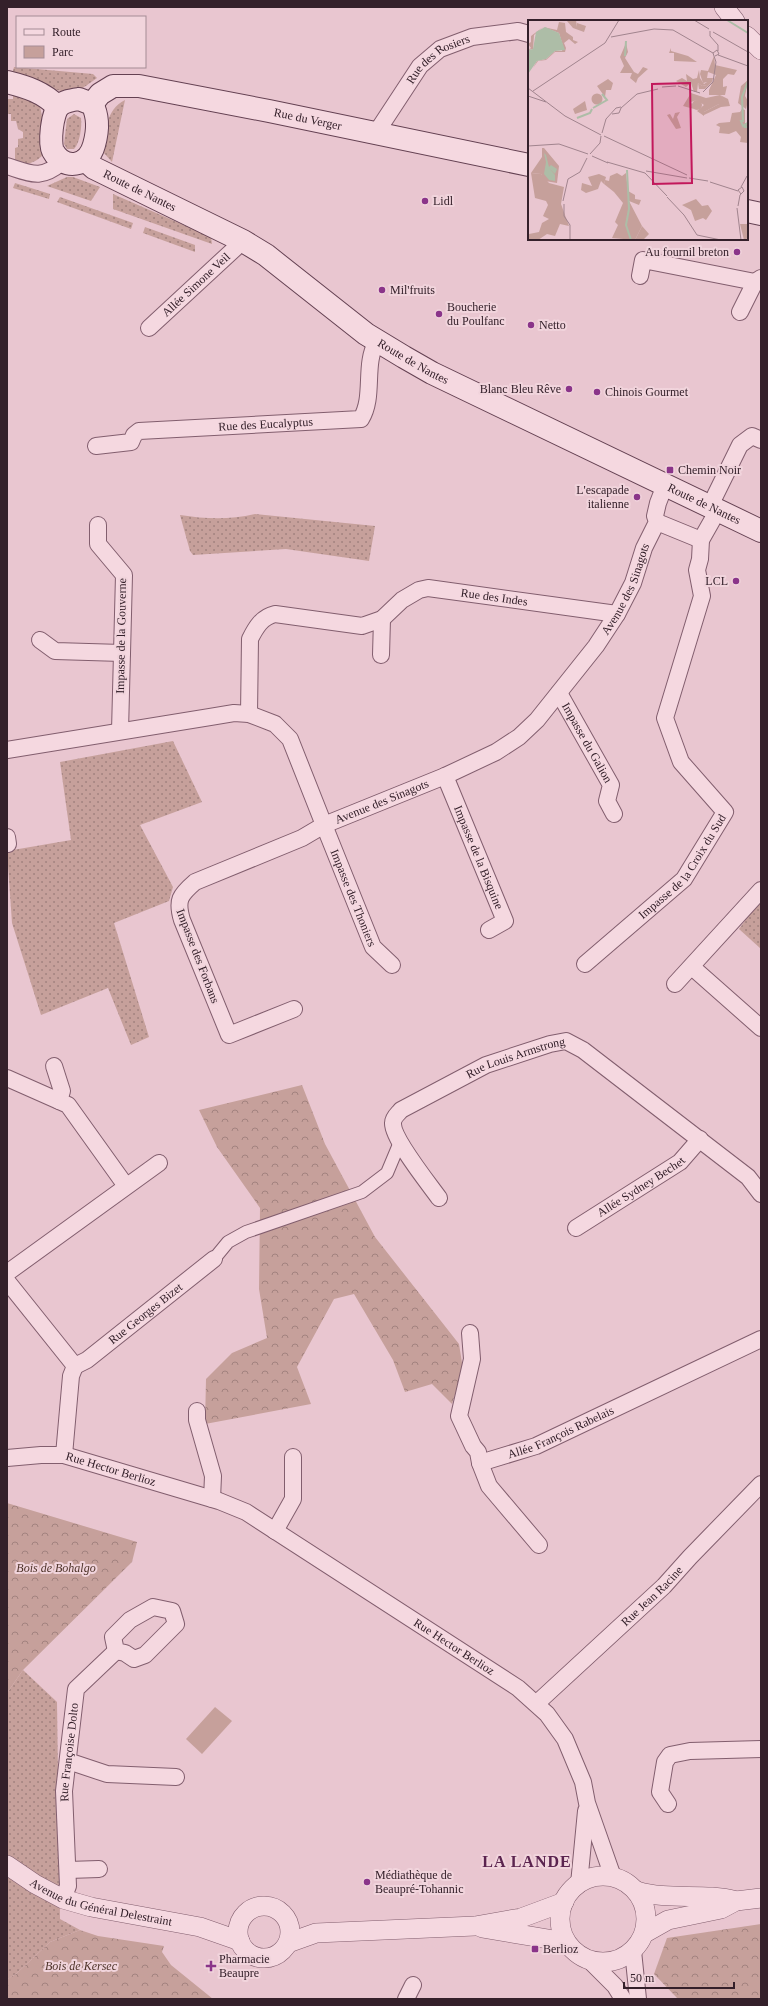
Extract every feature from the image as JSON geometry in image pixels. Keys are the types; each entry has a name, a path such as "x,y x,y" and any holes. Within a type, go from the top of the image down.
{"main road":[{"path":"7,82 34,90 50,99 58,107"},
{"name":"Rue du Verger","path":"92,104 100,94 113,86 139,86 269,110 376,134 528,165"},
{"path":"79,99 92,104 97,113 97,122 92,152 85,160 76,164 62,162 56,155 51,144 55,114 58,107 71,100 79,99"},
{"name":"Route de Nantes","path":"85,160 94,168 243,241 266,255 377,341 432,373 761,531"},
{"path":"748,211 761,214"}],"street":[{"path":"724,7 734,20"},
{"name":"Rue des Rosiers","path":"376,134 420,66 440,49 472,37 518,31 528,34"},
{"path":"748,37 761,50"},
{"path":"7,166 31,174 42,175 52,170 62,162"},
{"name":"Allée Simone Veil","path":"149,328 243,241"},
{"path":"640,276 643,260 758,280 740,312"},
{"name":"Rue des Eucalyptus","path":"96,446 131,442 134,435 139,431 361,419 366,410 371,352 377,341"},
{"name":"Impasse de la Croix du Sud","path":"585,964 684,879 725,812 681,762 665,718 702,596 697,570 700,559 701,540 740,445 752,436 761,440"},
{"name":"Avenue des Sinagots","path":"7,750 228,714 249,714 275,724 290,739 324,825 445,776 496,752 519,737 537,720 596,646 617,614 632,583 644,548 657,522 655,516 665,485"},
{"path":"657,522 701,540"},
{"name":"Impasse de la Gouverne","path":"98,525 98,544 124,575 120,731"},
{"name":"Rue des Indes","path":"249,714 250,639 255,628 268,616 275,614 362,626 382,619 402,600 419,590 428,588 617,614"},
{"path":"381,655 382,619"},
{"path":"40,640 55,651 122,653"},
{"name":"Impasse du Galion","path":"559,693 611,785 607,801 614,814"},
{"name":"Impasse de la Bisquine","path":"445,776 505,921 489,930"},
{"name":"Impasse des Thoniers","path":"324,825 373,947 392,965"},
{"name":"Impasse des Forbans","path":"294,1009 229,1035 178,906 183,892 195,882 302,838 324,825"},
{"path":"675,984 761,890"},
{"path":"692,967 761,1028"},
{"name":"Rue Louis Armstrong","path":"439,1198 400,1142 395,1132 393,1123 395,1116 401,1110 486,1066 550,1044 566,1041 582,1050 700,1139 753,1182 761,1194"},
{"path":"54,1066 62,1091 59,1101"},
{"path":"7,1078 68,1105 126,1186"},
{"name":"Allée Sydney Bechet","path":"576,1228 680,1162 700,1139"},
{"path":"214,1259 228,1242 246,1232 362,1192 387,1174 400,1142"},
{"path":"7,1273 159,1163"},
{"name":"Rue Georges Bizet","path":"75,1366 87,1360 214,1259"},
{"path":"7,1281 75,1366 71,1376 64,1455"},
{"path":"470,1333 472,1359 459,1416 473,1446 478,1452 488,1486 539,1544"},
{"name":"Allée François Rabelais","path":"480,1463 536,1446 761,1339"},
{"path":"197,1411 197,1420 213,1476 212,1499"},
{"name":"Rue Hector Berlioz","path":"7,1458 41,1454 64,1455 212,1499 246,1512 518,1688 537,1703 554,1722 565,1738 583,1782 587,1803 613,1877"},
{"path":"275,1531 294,1499 293,1457"},
{"name":"Rue Jean Racine","path":"537,1703 664,1586 761,1484"},
{"name":"Rue Françoise Dolto","path":"63,1899 68,1886 64,1792 76,1689 116,1651"},
{"path":"668,1804 660,1792 665,1762 670,1754 690,1751 761,1749"},
{"path":"68,1761 107,1774 176,1777"},
{"name":"Rue Hector Berlioz","path":"579,1884 587,1803"},
{"name":"Avenue du Général Delestraint","path":"7,1865 35,1884 63,1899 91,1907 200,1927 240,1941"},
{"path":"68,1870 99,1869"},
{"path":"590,1961 613,1962 624,1958 633,1951 645,1933 647,1918 644,1904 636,1891 626,1882 613,1877 602,1876 590,1878 570,1891 564,1902 560,1915 561,1929 566,1942 572,1950 590,1961 615,1986 623,1999"},
{"path":"636,1891 651,1895 720,1897 736,1901 761,1898"},
{"path":"645,1933 668,1920 721,1909 736,1901"},
{"path":"316,1933 287,1920 276,1909 268,1906 259,1906 251,1909 241,1920 238,1927 240,1941 246,1951 262,1958 278,1954 288,1943 316,1933 475,1926 521,1918 564,1902"},
{"name":"Avenue du Général Delestraint","path":"200,1927 241,1920"},
{"path":"287,1920 290,1928 288,1943"},
{"path":"475,1926 490,1930 566,1942"},
{"path":"633,1951 638,1999"},
{"path":"406,1999 413,1985"}],"green space":[{"path":"14,67 93,74 97,78 76,91 69,92 52,89 12,74"},
{"path":"13,91 40,106 43,122 43,155 34,162 27,164 15,163 15,148 18,147 18,139 23,138 23,132 18,129 16,121 11,121 11,114 8,114 7,99 13,99"},
{"path":"125,100 112,162 103,152 106,129 110,116 118,104"},
{"path":"74,114 81,118 80,134 78,143 74,149 67,149 64,144 67,119"},
{"path":"67,177 73,177 100,187 91,201 47,186"},
{"path":"15,183 50,194 49,199 13,188"},
{"path":"113,194 211,237 212,244 113,209"},
{"path":"60,197 133,223 131,229 57,202"},
{"path":"145,227 195,245 195,252 143,233"},
{"path":"255,514 375,526 369,561 286,549 193,555 190,551 180,515 218,518"},
{"path":"173,741 202,802 140,825 173,887 169,901 114,923 149,1037 131,1045 108,988 41,1015 12,923 7,851 71,840 60,762"},
{"path":"761,904 761,949 739,929 754,908"},
{"path":"302,1085 325,1144 375,1237 459,1344 463,1369 452,1404 432,1384 405,1392 393,1360 354,1294 334,1299 297,1367 311,1404 205,1424 206,1379 232,1353 267,1338 259,1289 260,1208 217,1147 199,1110"},
{"name":"Bois de Bohalgo","path":"7,1503 137,1542 132,1562 23,1670 7,1693"},
{"path":"23,1670 57,1702 60,1919 80,1930 50,1942 16,1974 7,1979 7,1693"},
{"path":"215,1707 232,1721 202,1754 186,1739"},
{"path":"761,1924 761,1999 678,1999 654,1974 667,1938"},
{"name":"Bois de Kersec","path":"80,1930 98,1936 164,1946 162,1952 171,1965 213,1999 7,1999 7,1979 16,1974 50,1942"}],"place":[{"name":"Lidl","path":"425,201"},
{"name":"Au fournil breton","path":"737,252"},
{"name":"Mil'fruits","path":"382,290"},
{"name":"Boucherie du Poulfanc","path":"439,314"},
{"name":"Netto","path":"531,325"},
{"name":"Blanc Bleu Rêve","path":"569,389"},
{"name":"Chinois Gourmet","path":"597,392"},
{"name":"Chemin Noir","path":"670,470"},
{"name":"L'escapade italienne","path":"637,497"},
{"name":"LCL","path":"736,581"},
{"name":"Médiathèque de Beaupré-Tohannic","path":"367,1882"},
{"name":"Berlioz","path":"535,1949"},
{"name":"Pharmacie Beaupre","path":"211,1966"}],"district":[{"name":"LA LANDE","path":"527,1861"}]}
